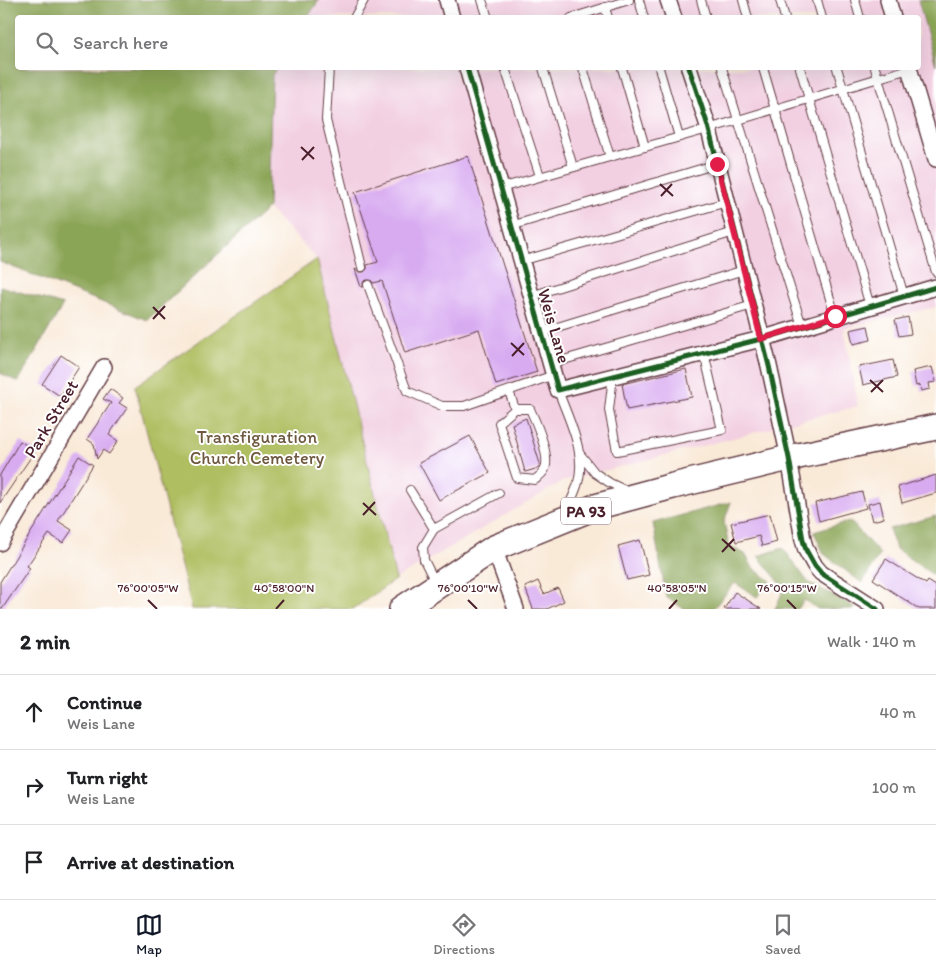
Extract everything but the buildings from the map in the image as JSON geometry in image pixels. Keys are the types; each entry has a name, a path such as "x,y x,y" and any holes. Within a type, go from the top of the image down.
{"highway":[{"name":"PA 93","path":"402,609 494,548 595,507 789,458 936,427"}],"street":[{"path":"446,0 451,15"},
{"path":"668,0 673,15"},
{"path":"888,0 892,15"},
{"name":"Weis Lane","path":"468,70 554,376 613,376 761,339 936,287"},
{"path":"690,70 708,129 753,305 789,458 806,550 820,573 877,609"},
{"path":"910,70 933,136 936,159"},
{"name":"Park Street","path":"0,543 104,367"},
{"path":"494,548 516,609"}],"lane":[{"path":"356,15 364,0"},
{"path":"482,0 487,15"},
{"path":"580,15 629,0"},
{"path":"639,0 643,15"},
{"path":"701,0 705,15"},
{"path":"743,0 747,15"},
{"path":"780,0 784,15"},
{"path":"817,0 821,15"},
{"path":"855,0 859,15"},
{"path":"605,7 607,15"},
{"path":"329,70 326,120 362,267"},
{"path":"506,70 540,176"},
{"path":"544,70 573,167"},
{"path":"584,70 610,157"},
{"path":"623,70 644,147"},
{"path":"660,70 679,137"},
{"path":"723,70 802,326"},
{"path":"764,70 835,316"},
{"path":"801,70 870,306"},
{"path":"838,70 904,296"},
{"path":"876,70 936,272"},
{"path":"501,188 708,129 903,70"},
{"path":"511,226 717,164"},
{"path":"521,261 727,202"},
{"path":"531,296 734,232"},
{"path":"541,332 744,270"},
{"path":"368,285 406,390 442,406 464,406 753,305"},
{"path":"613,376 609,410 617,451 722,430 704,353"},
{"path":"554,376 580,454 578,486 562,520"},
{"path":"509,391 515,409"},
{"path":"515,409 530,409 538,428 547,460 545,471 535,480 517,478 499,423 515,409"},
{"path":"580,454 595,473 610,483 637,496"},
{"path":"410,490 434,529"},
{"path":"437,586 424,560 423,547 434,529 499,493"}],"shaded area":[{"path":"319,0 918,0 936,65 936,307 844,328 858,406 564,481 396,579 317,259 268,208 272,75 276,70 921,70 921,15 309,15"}],"green space":[{"path":"0,0 319,0 309,15 15,15 15,70 276,70 272,75 268,208 147,320 0,262"},
{"path":"918,0 936,0 936,65"},
{"name":"Transfiguration Church Cemetery","path":"317,259 396,579 353,609 192,609 135,386"},
{"path":"0,286 63,305 18,382 0,373"},
{"path":"731,502 724,522 729,546 745,554 753,568 771,581 757,597 735,583 713,609 684,609 666,597 653,523"},
{"path":"936,516 936,577 896,549 889,529"},
{"path":"850,521 880,554 862,583 824,554 814,532"},
{"path":"783,548 808,582 855,607 854,609 818,609 804,600 798,609 775,609 783,591 780,583 758,556"}],"cycle path":[{"path":"468,70 558,390 761,339 936,287"},
{"path":"690,70 708,126 769,366 806,550 821,573 877,609"}],"route":[{"path":"717,164 761,339 835,316"}]}
